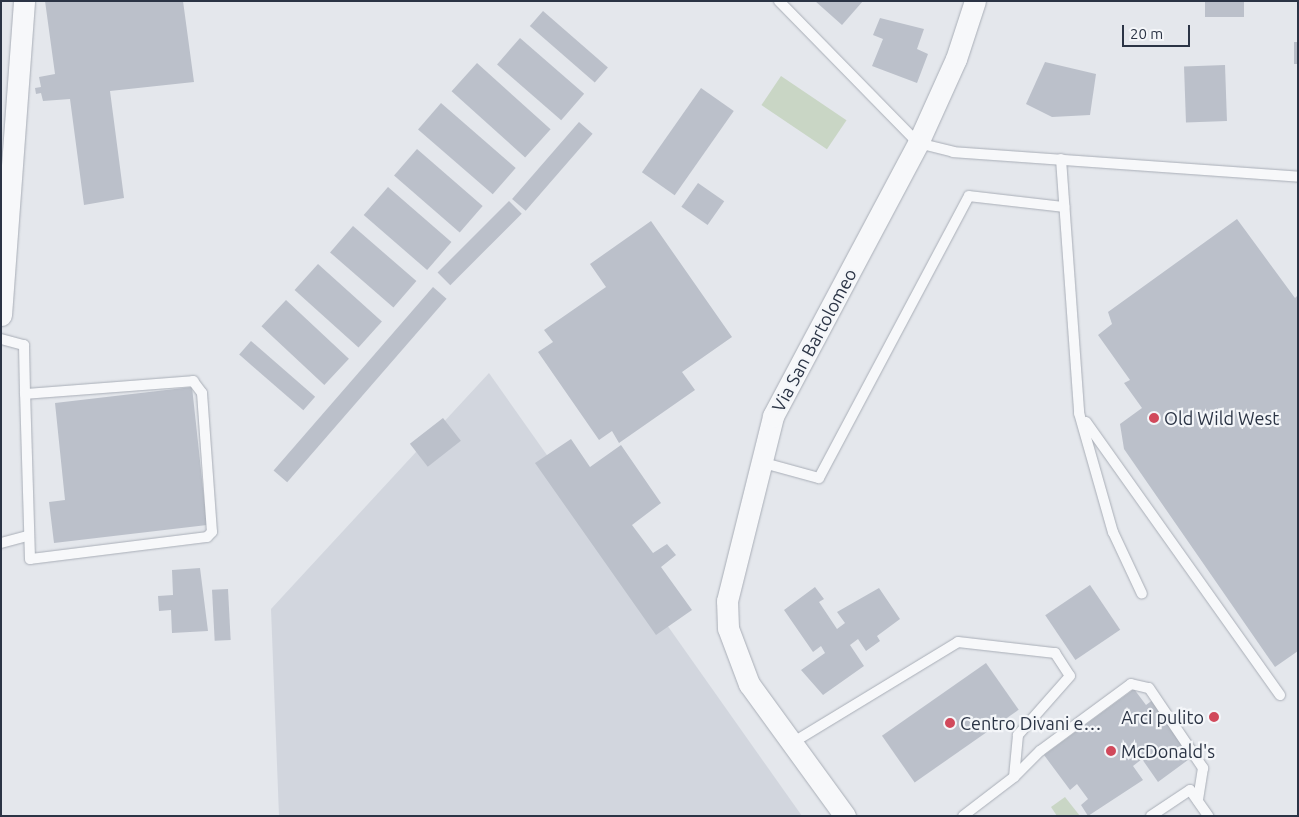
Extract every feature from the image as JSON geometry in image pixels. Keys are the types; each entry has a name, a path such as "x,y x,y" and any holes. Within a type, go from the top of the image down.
{"street":[{"path":"1,315 24,1"},
{"name":"Via San Bartolomeo","path":"845,816 750,684 728,628 732,571 773,416 798,365 918,143 956,59 975,1"}],"lane":[{"path":"779,1 918,143 953,152 1298,177"},
{"path":"1061,159 1080,412 1113,532 1142,594"},
{"path":"760,462 819,478 969,196 1064,207"},
{"path":"1,338 24,345 25,394 28,536 30,559 207,537 212,532 202,394 193,381 25,394"},
{"path":"1080,412 1280,694"},
{"path":"1,543 28,536"},
{"path":"792,743 958,642 1056,653 1070,676 1018,735 1014,777"},
{"path":"963,816 1014,777 1040,751 1131,684 1149,688 1203,768 1198,801"},
{"path":"1151,816 1190,790 1208,816"}],"shaded area":[{"path":"489,373 802,816 279,816 271,609"}],"green space":[{"path":"781,76 846,120 827,149 761,105"},
{"path":"1065,797 1080,816 1057,816 1051,807"}],"building":[{"path":"45,1 183,1 194,82 110,91 124,198 84,205 70,99 43,101 41,93 36,94 35,88 41,87 39,77 55,74"},
{"path":"815,1 863,1 842,25"},
{"path":"1205,1 1244,1 1244,17 1205,17"},
{"path":"543,11 608,67 595,83 530,26"},
{"path":"880,18 924,29 917,49 928,54 917,83 872,66 883,39 873,35"},
{"path":"520,38 584,94 561,120 497,64"},
{"path":"1294,42 1298,42 1298,64 1294,64"},
{"path":"1045,62 1096,74 1090,115 1052,117 1026,104"},
{"path":"477,63 551,129 525,157 452,91"},
{"path":"1225,65 1227,121 1186,122 1184,66"},
{"path":"701,88 734,111 675,195 642,172"},
{"path":"441,103 516,168 493,194 418,129"},
{"path":"579,122 593,134 526,211 512,199"},
{"path":"417,149 483,206 460,232 394,175"},
{"path":"698,183 724,201 708,225 681,207"},
{"path":"388,187 451,242 427,270 364,215"},
{"path":"509,201 522,214 450,285 438,272"},
{"path":"1237,219 1295,298 1298,295 1298,651 1275,667 1124,449 1120,424 1142,408 1124,383 1130,380 1098,335 1112,324 1108,312"},
{"path":"651,221 732,337 682,372 695,390 619,443 612,431 599,440 538,352 553,342 544,330 606,287 590,264"},
{"path":"353,226 416,281 393,308 330,252"},
{"path":"318,264 382,322 358,348 295,290"},
{"path":"433,287 447,299 287,482 274,470"},
{"path":"286,300 349,359 324,385 261,326"},
{"path":"251,341 315,397 303,410 239,355"},
{"path":"192,387 207,525 54,543 49,502 65,500 55,403"},
{"path":"443,418 461,441 428,467 410,444"},
{"path":"571,439 590,467 621,445 661,503 632,525 653,553 667,544 676,555 661,567 692,610 656,635 535,463"},
{"path":"200,568 208,631 172,633 171,610 159,611 158,596 173,595 172,570"},
{"path":"1090,585 1120,630 1075,660 1045,615"},
{"path":"815,587 824,599 819,602 837,629 845,623 837,612 879,588 900,619 877,636 880,641 866,651 858,639 850,645 864,666 823,695 801,670 825,653 821,646 813,652 784,610"},
{"path":"228,589 231,640 215,641 212,590"},
{"path":"986,663 1019,710 915,783 882,736"},
{"path":"1134,689 1146,705 1154,699 1192,757 1158,782 1142,759 1133,766 1143,780 1088,816 1081,805 1088,799 1077,784 1070,790 1044,755"}],"place":[{"name":"Old Wild West","path":"1154,418"},
{"name":"Arci pulito","path":"1214,717"},
{"name":"Centro Divani e…","path":"950,723"},
{"name":"McDonald's","path":"1111,751"}]}
